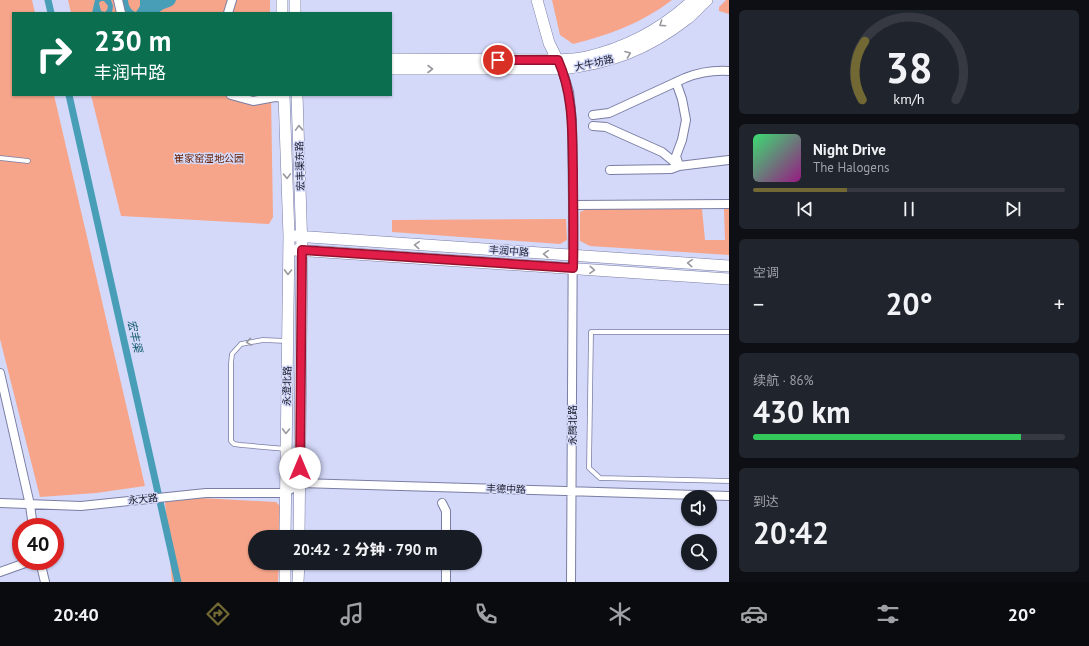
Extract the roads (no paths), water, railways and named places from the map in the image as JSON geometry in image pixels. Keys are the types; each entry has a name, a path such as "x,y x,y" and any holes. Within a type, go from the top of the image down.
{"street":[{"path":"118,0 121,12"},
{"path":"228,12 232,0"},
{"path":"282,0 282,12"},
{"path":"295,0 295,12"},
{"path":"537,0 549,43 560,65"},
{"name":"大牛坊路","path":"392,69 560,65 635,41 681,11 693,0"},
{"name":"大牛坊路","path":"392,59 587,66 614,59 639,49 688,19 707,0"},
{"name":"永腾北路","path":"560,65 569,92 572,120 574,256 571,582"},
{"path":"593,115 609,114 697,73 707,71 729,71"},
{"path":"676,82 682,99 686,120 682,140 676,156 679,166"},
{"path":"235,96 253,101 275,97 285,97"},
{"name":"宏丰渠东路","path":"297,96 302,237"},
{"name":"宏丰渠东路","path":"285,97 289,236"},
{"path":"593,126 606,127 662,152 679,166"},
{"path":"610,170 671,169 679,166 729,160"},
{"path":"573,205 729,204"},
{"name":"丰润中路","path":"289,236 729,266"},
{"name":"永澄北路","path":"285,530 289,236"},
{"name":"永澄北路","path":"299,530 302,237"},
{"name":"丰润中路","path":"289,250 729,279"},
{"path":"0,373 32,518"},
{"path":"286,493 300,483"},
{"name":"丰德中路","path":"300,483 729,496"},
{"name":"永大路","path":"0,503 81,506 206,493 286,493"},
{"path":"442,503 446,511 446,530"},
{"path":"0,572 12,568"},
{"path":"42,570 45,582"},
{"path":"285,570 285,582"},
{"path":"298,582 299,570"},
{"path":"446,570 446,582"}],"lane":[{"path":"0,158 28,161"},
{"path":"729,332 591,332 589,468 600,478 729,481"},
{"path":"286,449 234,444 231,441 232,354 241,344 263,340 288,341"}],"water":[{"path":"95,0 111,0 113,6 112,12 105,12 92,12","holes":["104,1 108,6 107,10 105,12 101,11 99,3"]},
{"path":"121,0 128,0 130,8 136,12 126,12"},
{"path":"140,0 176,0 173,5 161,11 136,12 140,6"}],"waterway":[{"name":"宏丰渠","path":"48,0 51,12"},
{"name":"宏丰渠","path":"69,96 178,582"}],"park label":[{"name":"崔家窑湿地公园","path":"209,158"}]}
